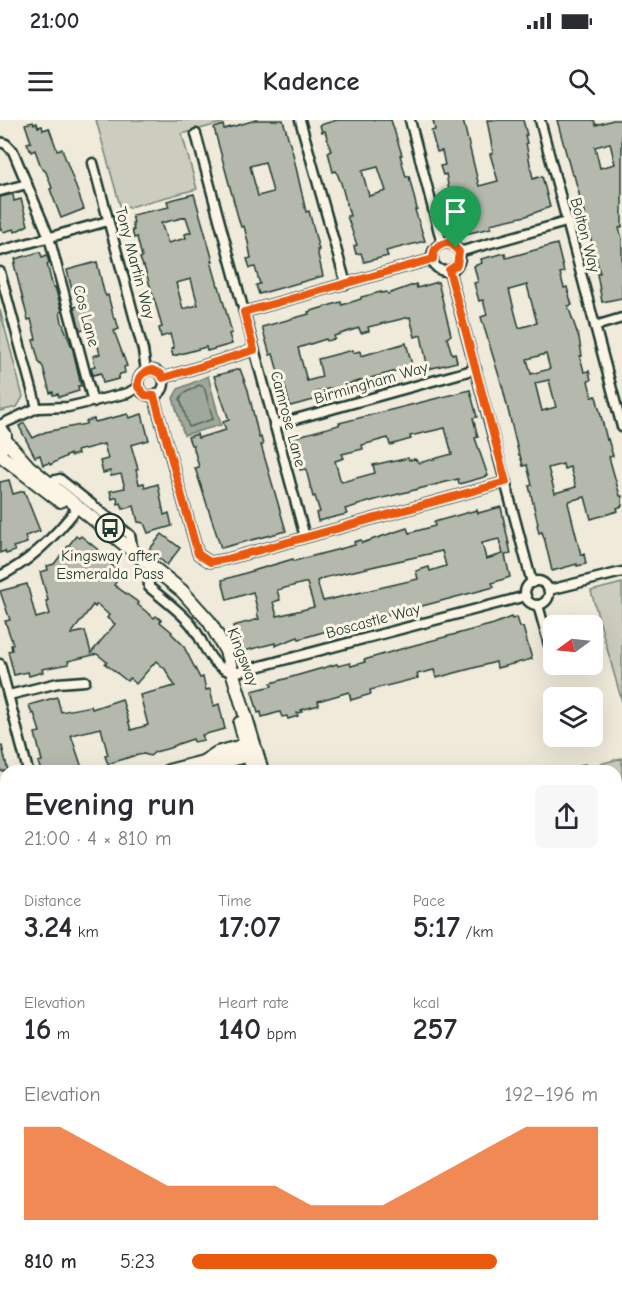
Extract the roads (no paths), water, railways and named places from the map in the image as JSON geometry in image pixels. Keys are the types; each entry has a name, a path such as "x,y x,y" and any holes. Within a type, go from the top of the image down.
{"main road":[{"name":"Kingsway","path":"2,436 29,467 185,601 204,622 231,672"},
{"name":"Kingsway","path":"0,455 133,552 192,600 215,628 226,651 251,749 252,765"},
{"name":"Kingsway","path":"251,749 259,765"},
{"path":"191,765 203,762 220,763 251,749"}],"street":[{"path":"300,120 346,284"},
{"path":"410,120 442,244"},
{"name":"Bolton Way","path":"540,120 622,427"},
{"name":"Camrose Lane","path":"196,134 305,537"},
{"name":"Cos Lane","path":"0,142 13,151 49,237 93,402"},
{"name":"Tony Martin Way","path":"93,163 143,350 146,371"},
{"path":"0,191 27,184"},
{"path":"0,251 108,221"},
{"path":"459,252 566,222"},
{"path":"442,244 452,244 459,252 457,265 449,270 441,270 434,264 434,250 442,244"},
{"path":"244,312 433,259"},
{"path":"449,270 532,583"},
{"path":"0,273 37,408"},
{"path":"595,326 622,318"},
{"path":"163,378 254,350"},
{"name":"Birmingham Way","path":"274,426 476,369"},
{"path":"146,371 156,371 163,378 162,391 154,396 145,395 138,387 139,378 146,371"},
{"path":"2,436 21,416 37,408 68,407 93,402 128,393 138,387"},
{"path":"154,396 198,554 210,562 506,482"},
{"name":"Kingsway","path":"48,482 60,479 130,535 133,552"},
{"path":"0,576 17,568 47,543 76,509"},
{"path":"549,590 622,572"},
{"path":"532,583 544,584 549,590 546,602 538,605 530,603 526,596 527,588 532,583"},
{"name":"Boscastle Way","path":"231,672 526,596"},
{"path":"538,605 543,623"},
{"path":"0,664 26,765"},
{"path":"9,695 58,683 85,681"}],"water":[{"path":"208,376 221,425 184,435 173,398 178,389"}],"place":[{"name":"Kingsway after Esmeralda Pass","path":"110,528"}]}
